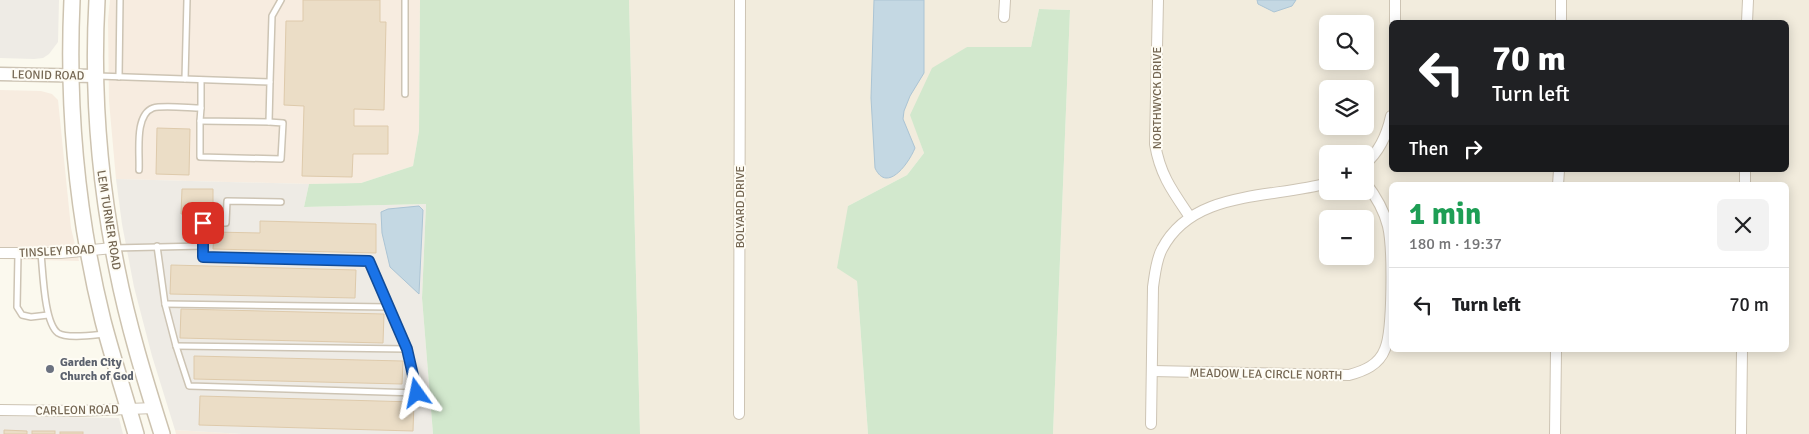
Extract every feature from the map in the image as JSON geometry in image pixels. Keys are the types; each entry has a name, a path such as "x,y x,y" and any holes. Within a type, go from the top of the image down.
{"main road":[{"name":"LEM TURNER ROAD","path":"72,0 70,75 77,180 88,250 107,334 136,434"},
{"name":"LEM TURNER ROAD","path":"97,0 95,76 100,162 113,248 127,314 162,434"}],"street":[{"name":"BOLYARD DRIVE","path":"739,414 740,0"},
{"path":"1004,0 1004,17"},
{"name":"NORTHWYCK DRIVE","path":"1158,0 1155,144 1158,162 1165,178 1190,217"},
{"path":"1395,0 1395,20"},
{"path":"1561,0 1561,20"},
{"path":"1747,20 1748,0"},
{"name":"LEONID ROAD","path":"0,74 95,76"},
{"path":"1374,154 1381,146 1389,124"},
{"path":"1151,424 1153,286 1161,250 1173,233 1190,217 1205,209 1222,202 1319,185"},
{"name":"MEADOW LEA CIRCLE NORTH","path":"1374,196 1383,211 1389,234"},
{"name":"TINSLEY ROAD","path":"0,253 41,254 113,248"},
{"name":"MEADOW LEA CIRCLE NORTH","path":"1152,371 1349,375 1364,371 1377,362 1385,351 1389,338"},
{"path":"1555,434 1556,352"},
{"path":"1741,434 1742,352"},
{"name":"CARLEON ROAD","path":"0,410 154,408"}],"lane":[{"path":"119,77 120,0"},
{"path":"185,79 187,0"},
{"path":"269,122 272,16 281,0"},
{"path":"405,0 405,94"},
{"path":"95,76 270,82"},
{"path":"200,121 283,123 281,159 200,157 200,121 200,108 201,80"},
{"path":"139,170 140,121 145,113 154,108 200,108"},
{"path":"157,246 165,304 189,386 417,393 407,349 369,261 203,257 203,223 226,223 227,201 281,202"},
{"path":"113,248 203,246"},
{"path":"18,254 18,307 22,315 31,317 48,315"},
{"path":"41,254 48,315 58,333 69,336 107,334"},
{"path":"165,304 390,307"},
{"path":"176,346 407,349"}],"shaded area":[{"path":"0,0 59,0 58,42 49,54 43,58 34,59 0,58"},
{"path":"110,0 420,0 419,131 413,166 361,183 309,184 116,179 109,101 108,20"},
{"path":"629,0 1809,0 1809,434 1053,434 1070,10 1039,9 1031,47 967,47 911,115 924,153 907,175 848,206 857,281 868,434 640,434"},
{"path":"0,90 41,91 52,94 58,100 71,228 79,261 0,259"},
{"path":"116,179 309,184 304,207 426,204 422,298 433,434 242,434 175,430 152,356 134,287"},
{"path":"0,416 119,418 123,434 0,434"},
{"path":"175,430 242,434 176,434"}],"green space":[{"path":"420,0 629,0 640,434 433,434 422,298 426,204 304,207 309,184 361,183 413,166 419,131"},
{"path":"1039,9 1070,10 1053,434 868,434 857,281 837,268 848,206 907,175 924,153 910,115 932,68 967,47 1031,47"}],"water":[{"path":"874,0 924,0 924,73 910,96 903,119 915,148 903,168 891,177 885,178 875,168 871,98"},
{"path":"1257,0 1296,0 1292,6 1274,12 1258,4"},
{"path":"419,206 423,210 419,294 390,267 382,233 381,212 388,209"}],"building":[{"path":"303,0 380,0 380,22 386,22 384,110 354,109 354,126 388,126 388,154 353,154 352,177 302,176 304,106 284,105 286,21 303,21"},
{"path":"157,128 190,129 189,175 156,174"},
{"path":"182,189 213,189 213,214 181,214"},
{"path":"260,221 376,224 376,253 213,249 214,232 260,233"},
{"path":"171,265 356,270 355,298 170,294"},
{"path":"181,309 384,314 383,343 180,338"},
{"path":"194,356 403,361 402,384 194,379"},
{"path":"200,396 414,402 413,431 199,425"},
{"path":"4,430 27,431 27,434 4,434"},
{"path":"32,431 55,431 55,434 32,434"},
{"path":"60,432 83,432 83,434 60,434"}],"place":[{"name":"Garden City Church of God","path":"50,369"}],"route":[{"path":"203,223 203,257 369,261 407,349 417,393"}]}
